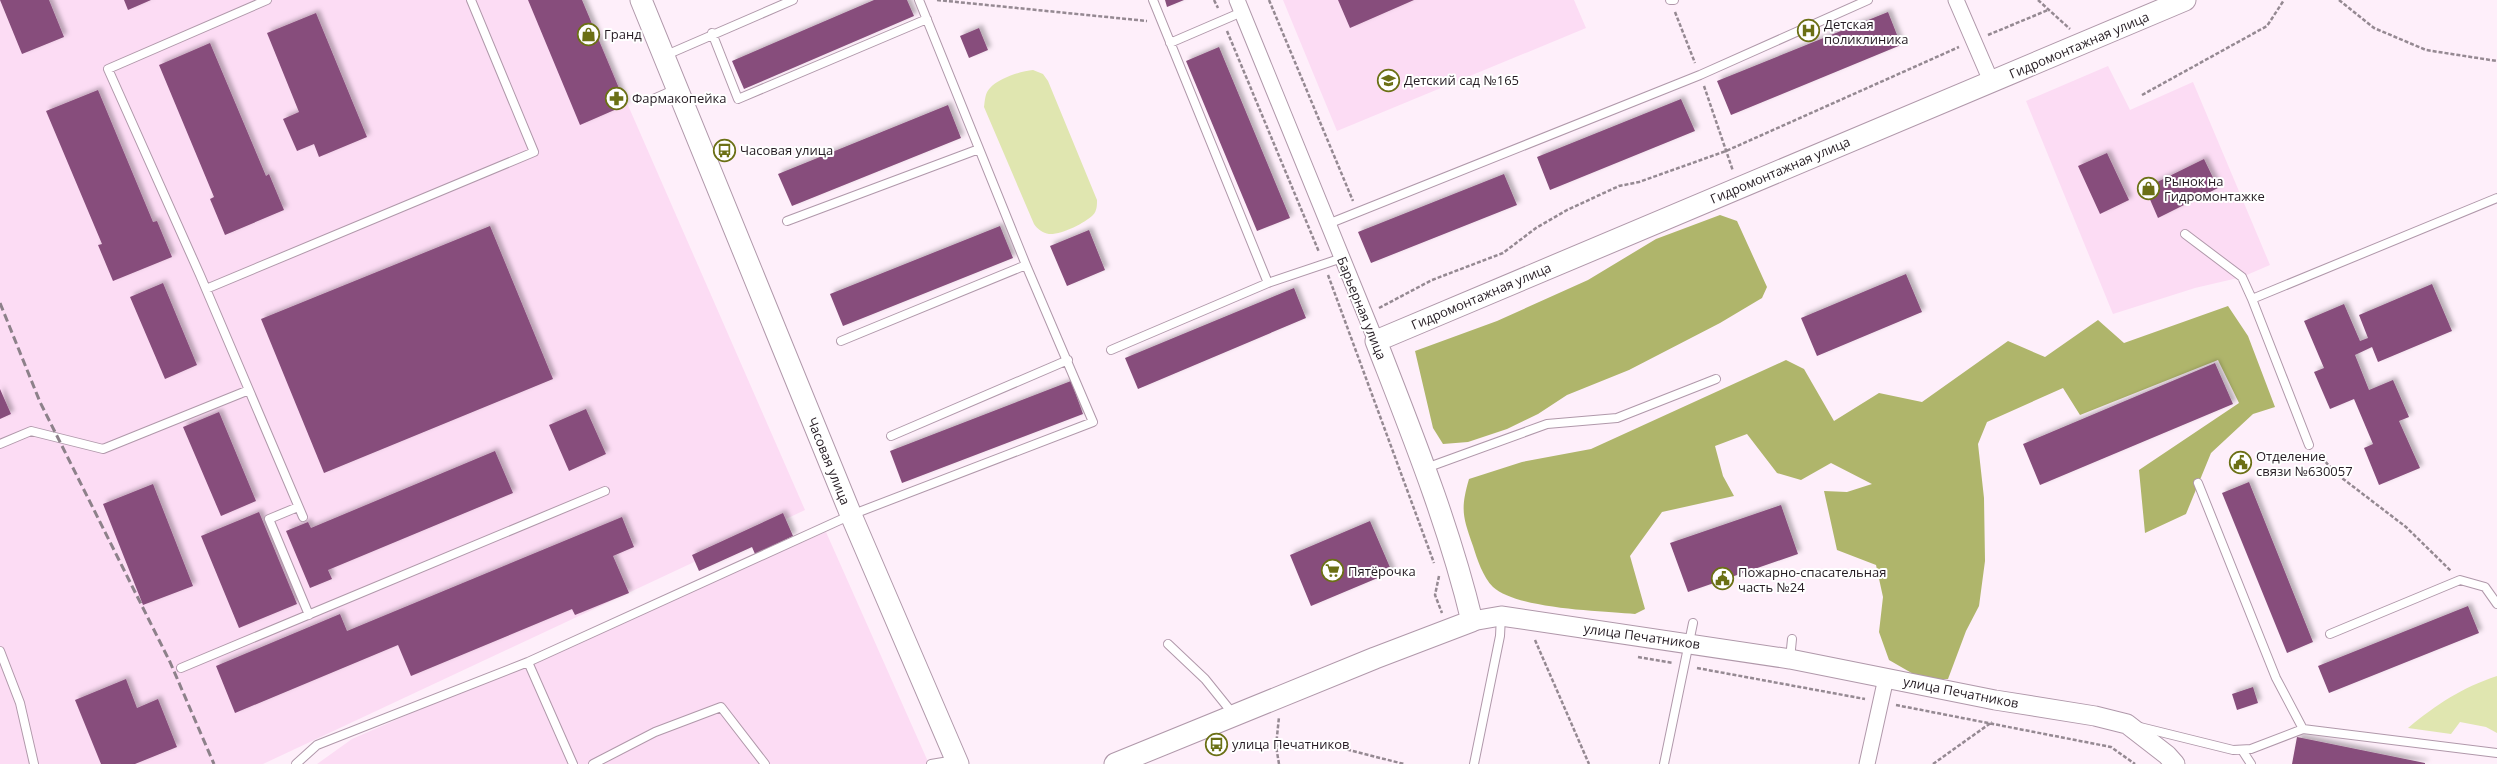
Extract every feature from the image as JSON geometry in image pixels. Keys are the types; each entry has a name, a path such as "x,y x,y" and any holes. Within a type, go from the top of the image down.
{"main road":[{"name":"Часовая улица","path":"640,0 851,515 956,762"},
{"name":"Гидромонтажная улица","path":"1376,341 2185,0"},
{"name":"Барьерная улица","path":"1376,341 1426,468 1458,562 1472,621"},
{"name":"улица Печатников","path":"1115,764 1448,629 1472,621"}],"street":[{"path":"1956,0 1991,81"},
{"name":"Барьерная улица","path":"1239,6 1376,341"},
{"name":"улица Печатников","path":"1472,621 1501,616 1690,643 1790,659 1995,700 2095,716 2127,724 2168,755 2175,764"},
{"path":"1867,764 1886,678"}],"lane":[{"path":"267,0 108,69 206,289 303,517"},
{"path":"206,289 534,152 471,0"},
{"path":"663,56 712,33 793,0"},
{"path":"296,764 317,744 528,662 851,515 1093,422 1068,360 1026,265 919,0"},
{"path":"1153,0 1268,283"},
{"path":"1328,224 1700,75 1868,0"},
{"path":"1170,43 1223,20 1239,6"},
{"path":"712,33 738,99 927,19"},
{"path":"651,100 677,88"},
{"path":"787,221 979,149"},
{"path":"2252,299 2497,198"},
{"path":"2185,234 2242,277 2309,445"},
{"path":"1111,350 1268,283 1342,258"},
{"path":"841,341 1026,265"},
{"path":"891,436 1068,360"},
{"path":"1426,468 1547,424 1617,418 1716,379"},
{"path":"0,444 31,431 103,450 249,390"},
{"path":"2198,483 2276,678 2302,729"},
{"path":"181,668 605,491"},
{"path":"298,507 269,519 310,615"},
{"path":"2330,634 2460,580 2485,587 2497,604"},
{"path":"1474,764 1500,636 1501,616"},
{"path":"1664,764 1693,623"},
{"path":"1790,659 1792,639"},
{"path":"1168,644 1205,679 1235,716"},
{"path":"0,651 20,703 34,764"},
{"path":"528,662 572,764"},
{"path":"593,764 655,732 721,707 765,764"},
{"path":"2127,724 2233,750 2251,749 2302,729 2497,753"},
{"path":"2242,750 2251,764"},
{"path":"931,764 956,762"}],"path":[{"path":"937,0 1162,23"},
{"path":"1214,0 1324,264 1439,575 1435,596 1448,629"},
{"path":"1269,0 1358,212"},
{"path":"1670,0 1700,75 1738,188"},
{"path":"2038,0 2085,42"},
{"path":"2142,95 2267,26 2284,0"},
{"path":"2339,0 2374,28 2426,50 2497,61"},
{"path":"1365,315 1432,280 1503,253 1536,228 1567,210 1619,186 1639,182 1726,151 1974,41 2048,10"},
{"path":"2309,445 2338,475 2406,527 2460,580"},
{"path":"1541,639 1534,637 1590,764"},
{"path":"1632,656 1992,722 2111,747 2135,764"},
{"path":"1933,764 1992,722 1995,700"},
{"path":"1279,764 1276,746 1280,710"},
{"path":"1276,746 1321,743 1404,764"}],"shaded area":[{"path":"0,0 582,0 805,510 263,764 0,764"},
{"name":"Детский сад №165","path":"1283,0 1574,0 1586,28 1337,131"},
{"name":"Рынок на Гидромонтажке","path":"2108,66 2130,110 2193,82 2270,265 2242,277 2195,288 2113,314 2026,101"},
{"path":"826,532 929,764 317,764 352,739"}],"green space":[{"path":"1033,70 1043,74 1048,81 1097,200 1097,206 1093,215 1079,225 1054,234 1042,232 1034,224 984,107 987,92 994,84 1010,76"},
{"path":"1720,215 1737,221 1767,287 1762,298 1720,323 1629,370 1567,395 1538,414 1507,429 1468,442 1443,444 1433,428 1415,351 1497,321 1588,280 1656,239"},
{"path":"2228,306 2248,336 2275,407 2253,414 2211,453 2186,514 2145,533 2139,470 2239,403 2218,360 2080,415 2063,388 1987,422 1978,444 1984,498 1985,561 1979,606 1966,631 1948,679 1922,679 1889,660 1879,632 1883,597 1876,565 1837,550 1824,491 1847,492 1872,484 1831,463 1801,480 1777,473 1747,434 1715,446 1723,476 1734,496 1662,512 1630,556 1645,609 1635,614 1560,608 1521,600 1505,594 1493,587 1483,573 1467,528 1464,513 1464,498 1469,479 1522,462 1591,449 1786,360 1804,369 1834,421 1879,393 1922,402 2008,341 2045,357 2098,320 2124,343"},
{"path":"2497,676 2497,733 2486,727 2460,722 2451,734 2408,728 2429,711 2461,691"}],"building":[{"path":"0,0 49,0 64,37 22,54"},
{"path":"124,0 151,0 128,10"},
{"path":"528,0 582,0 626,105 580,125"},
{"path":"874,0 907,0 914,16 744,89 732,61"},
{"path":"1165,0 1184,0 1167,7"},
{"path":"1338,0 1414,0 1350,28"},
{"path":"1888,12 1901,45 1731,115 1717,81"},
{"path":"316,13 367,137 319,157 314,144 297,151 283,119 299,112 267,33"},
{"path":"979,28 988,50 969,58 960,36"},
{"path":"210,43 266,176 269,174 284,210 225,235 210,199 214,197 159,65"},
{"path":"1219,47 1290,218 1257,231 1186,61"},
{"path":"98,90 153,222 157,221 172,257 113,281 98,245 102,244 46,111"},
{"path":"1681,99 1695,131 1550,190 1537,157"},
{"path":"948,105 961,138 792,206 778,174"},
{"path":"2107,153 2129,200 2100,214 2078,166"},
{"path":"2204,159 2218,188 2158,218 2145,188"},
{"path":"1504,174 1517,205 1371,263 1358,232"},
{"path":"490,226 553,379 324,473 261,319"},
{"path":"1000,226 1013,258 843,326 830,294"},
{"path":"1089,230 1105,270 1067,286 1050,246"},
{"path":"1906,274 1922,312 1817,356 1801,318"},
{"path":"163,283 197,365 165,379 130,297"},
{"path":"2432,284 2452,331 2378,362 2372,347 2355,355 2369,390 2393,380 2409,417 2399,421 2420,468 2379,485 2364,448 2373,444 2354,399 2330,409 2314,372 2324,368 2304,321 2344,304 2360,341 2368,338 2359,315"},
{"path":"1294,288 1306,318 1138,389 1125,358"},
{"path":"2215,363 2233,404 2040,485 2023,444"},
{"path":"1071,381 1083,414 902,483 890,451"},
{"path":"0,389 11,414 0,419"},
{"path":"586,409 606,454 569,471 549,425"},
{"path":"219,412 256,501 221,516 183,427"},
{"path":"495,451 513,493 328,570 332,579 310,588 286,531 308,522 311,528"},
{"path":"2249,482 2313,642 2287,653 2222,493"},
{"path":"153,484 193,586 143,605 103,504"},
{"path":"1781,505 1798,554 1688,592 1670,543"},
{"path":"259,512 297,604 239,628 201,536"},
{"path":"783,513 793,536 755,554 752,547 699,571 692,555"},
{"path":"622,517 634,547 613,556 629,593 575,615 572,609 411,676 398,645 235,713 216,666 340,614 347,631"},
{"path":"1370,521 1392,572 1311,606 1290,555"},
{"path":"2468,606 2479,633 2329,693 2318,666"},
{"path":"126,679 137,708 158,699 177,747 135,764 101,764 75,700"},
{"path":"2253,687 2258,703 2237,710 2232,694"},
{"path":"2297,737 2425,763 2425,764 2292,764"}],"railway":[{"path":"0,303 40,402 170,662 214,764"}],"place":[{"name":"Детская поликлиника","path":"1808,31"},
{"name":"Гранд","path":"589,34"},
{"name":"Детский сад №165","path":"1389,80"},
{"name":"Фармакопейка","path":"616,98"},
{"name":"Часовая улица","path":"725,150"},
{"name":"Рынок на Гидромонтажке","path":"2149,188"},
{"name":"Отделение связи №630057","path":"2241,463"},
{"name":"Пятёрочка","path":"1333,571"},
{"name":"Пожарно-спасательная часть №24","path":"1723,579"},
{"name":"улица Печатников","path":"1217,744"}]}
